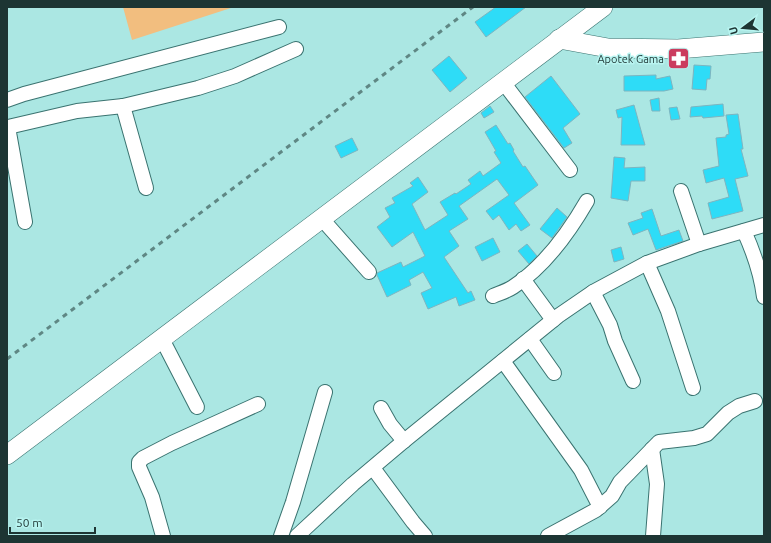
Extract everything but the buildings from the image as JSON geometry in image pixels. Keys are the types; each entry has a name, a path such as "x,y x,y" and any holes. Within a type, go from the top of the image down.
{"main road":[{"path":"7,455 604,7"},
{"path":"559,40 608,48 678,49 764,42"}],"street":[{"path":"7,100 31,92 279,27"},
{"path":"25,222 8,125 77,112 123,106 198,88 235,76 296,50"},
{"path":"503,82 570,170"},
{"path":"123,106 146,188"},
{"path":"681,191 698,244"},
{"path":"493,296 512,288 553,252 587,201"},
{"path":"322,219 370,272"},
{"path":"297,536 404,441 553,320 593,292 647,263 698,244 764,224"},
{"path":"744,231 762,278 764,297"},
{"path":"647,263 668,311 693,388"},
{"path":"523,279 553,320"},
{"path":"593,292 610,324 615,341 633,381"},
{"path":"162,339 197,407"},
{"path":"530,339 554,373"},
{"path":"504,361 581,470 600,507"},
{"path":"281,536 293,502 325,392"},
{"path":"548,536 574,523 600,507 612,496 620,482 659,442 694,438 707,434 728,413 739,406 755,401"},
{"path":"163,536 152,497 138,468 139,462 143,458 172,443 258,404"},
{"path":"380,408 390,424 404,441"},
{"path":"652,449 657,484 653,536"},
{"path":"372,468 413,522 426,536"}],"shaded area":[{"path":"123,7 234,7 132,40"}],"railway":[{"path":"7,359 473,7"}],"place":[{"name":"Apotek Gama","path":"679,59"}]}
